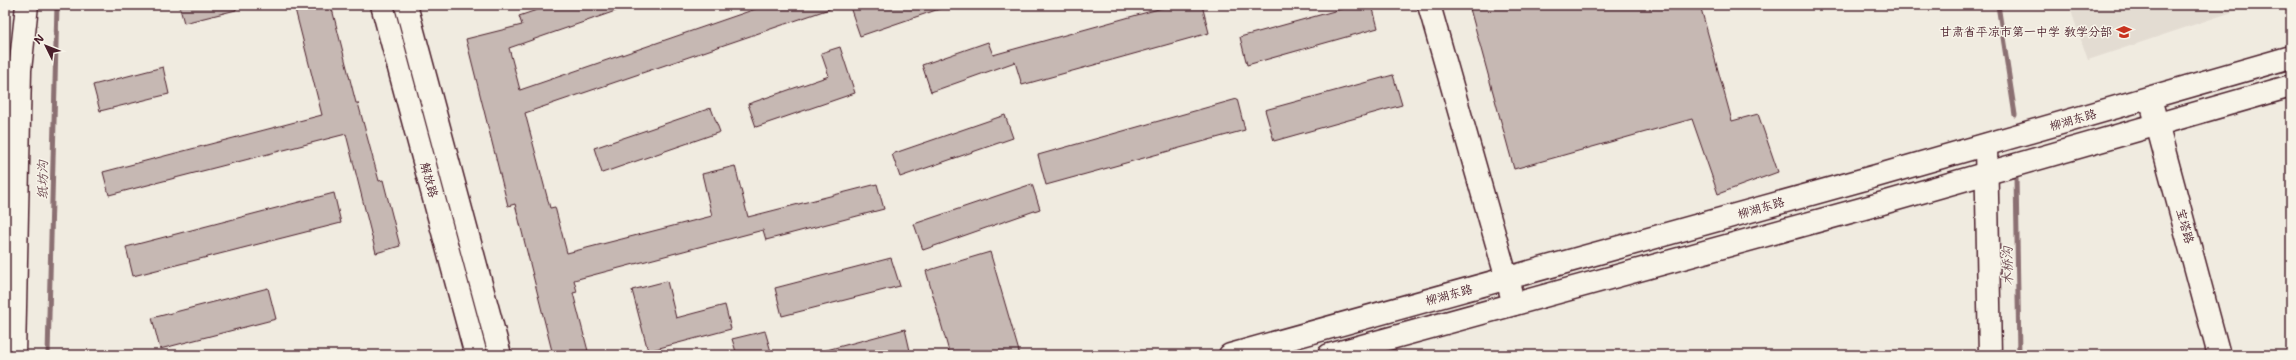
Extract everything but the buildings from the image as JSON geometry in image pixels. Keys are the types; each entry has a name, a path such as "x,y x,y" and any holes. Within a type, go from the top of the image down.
{"main road":[{"path":"14,355 20,70 27,5"},
{"name":"解放路","path":"382,5 476,355"},
{"name":"解放路","path":"406,5 500,355"},
{"path":"1429,5 1514,304"},
{"name":"柳湖东路","path":"1230,355 1506,280 1986,145 2291,57"},
{"path":"1329,355 1987,173 2291,86"},
{"name":"宝塔路","path":"2150,98 2219,355"},
{"path":"1986,145 1990,355"}],"shaded area":[{"name":"甘肃省平凉市第一中学 教学分部","path":"2069,5 2253,5 2088,60"}],"waterway":[{"name":"纸坊沟","path":"48,355 57,5"},
{"name":"木桥沟","path":"1998,5 2015,115"},
{"name":"木桥沟","path":"2016,177 2019,355"}],"place":[{"name":"甘肃省平凉市第一中学 教学分部","path":"2124,32"}]}
